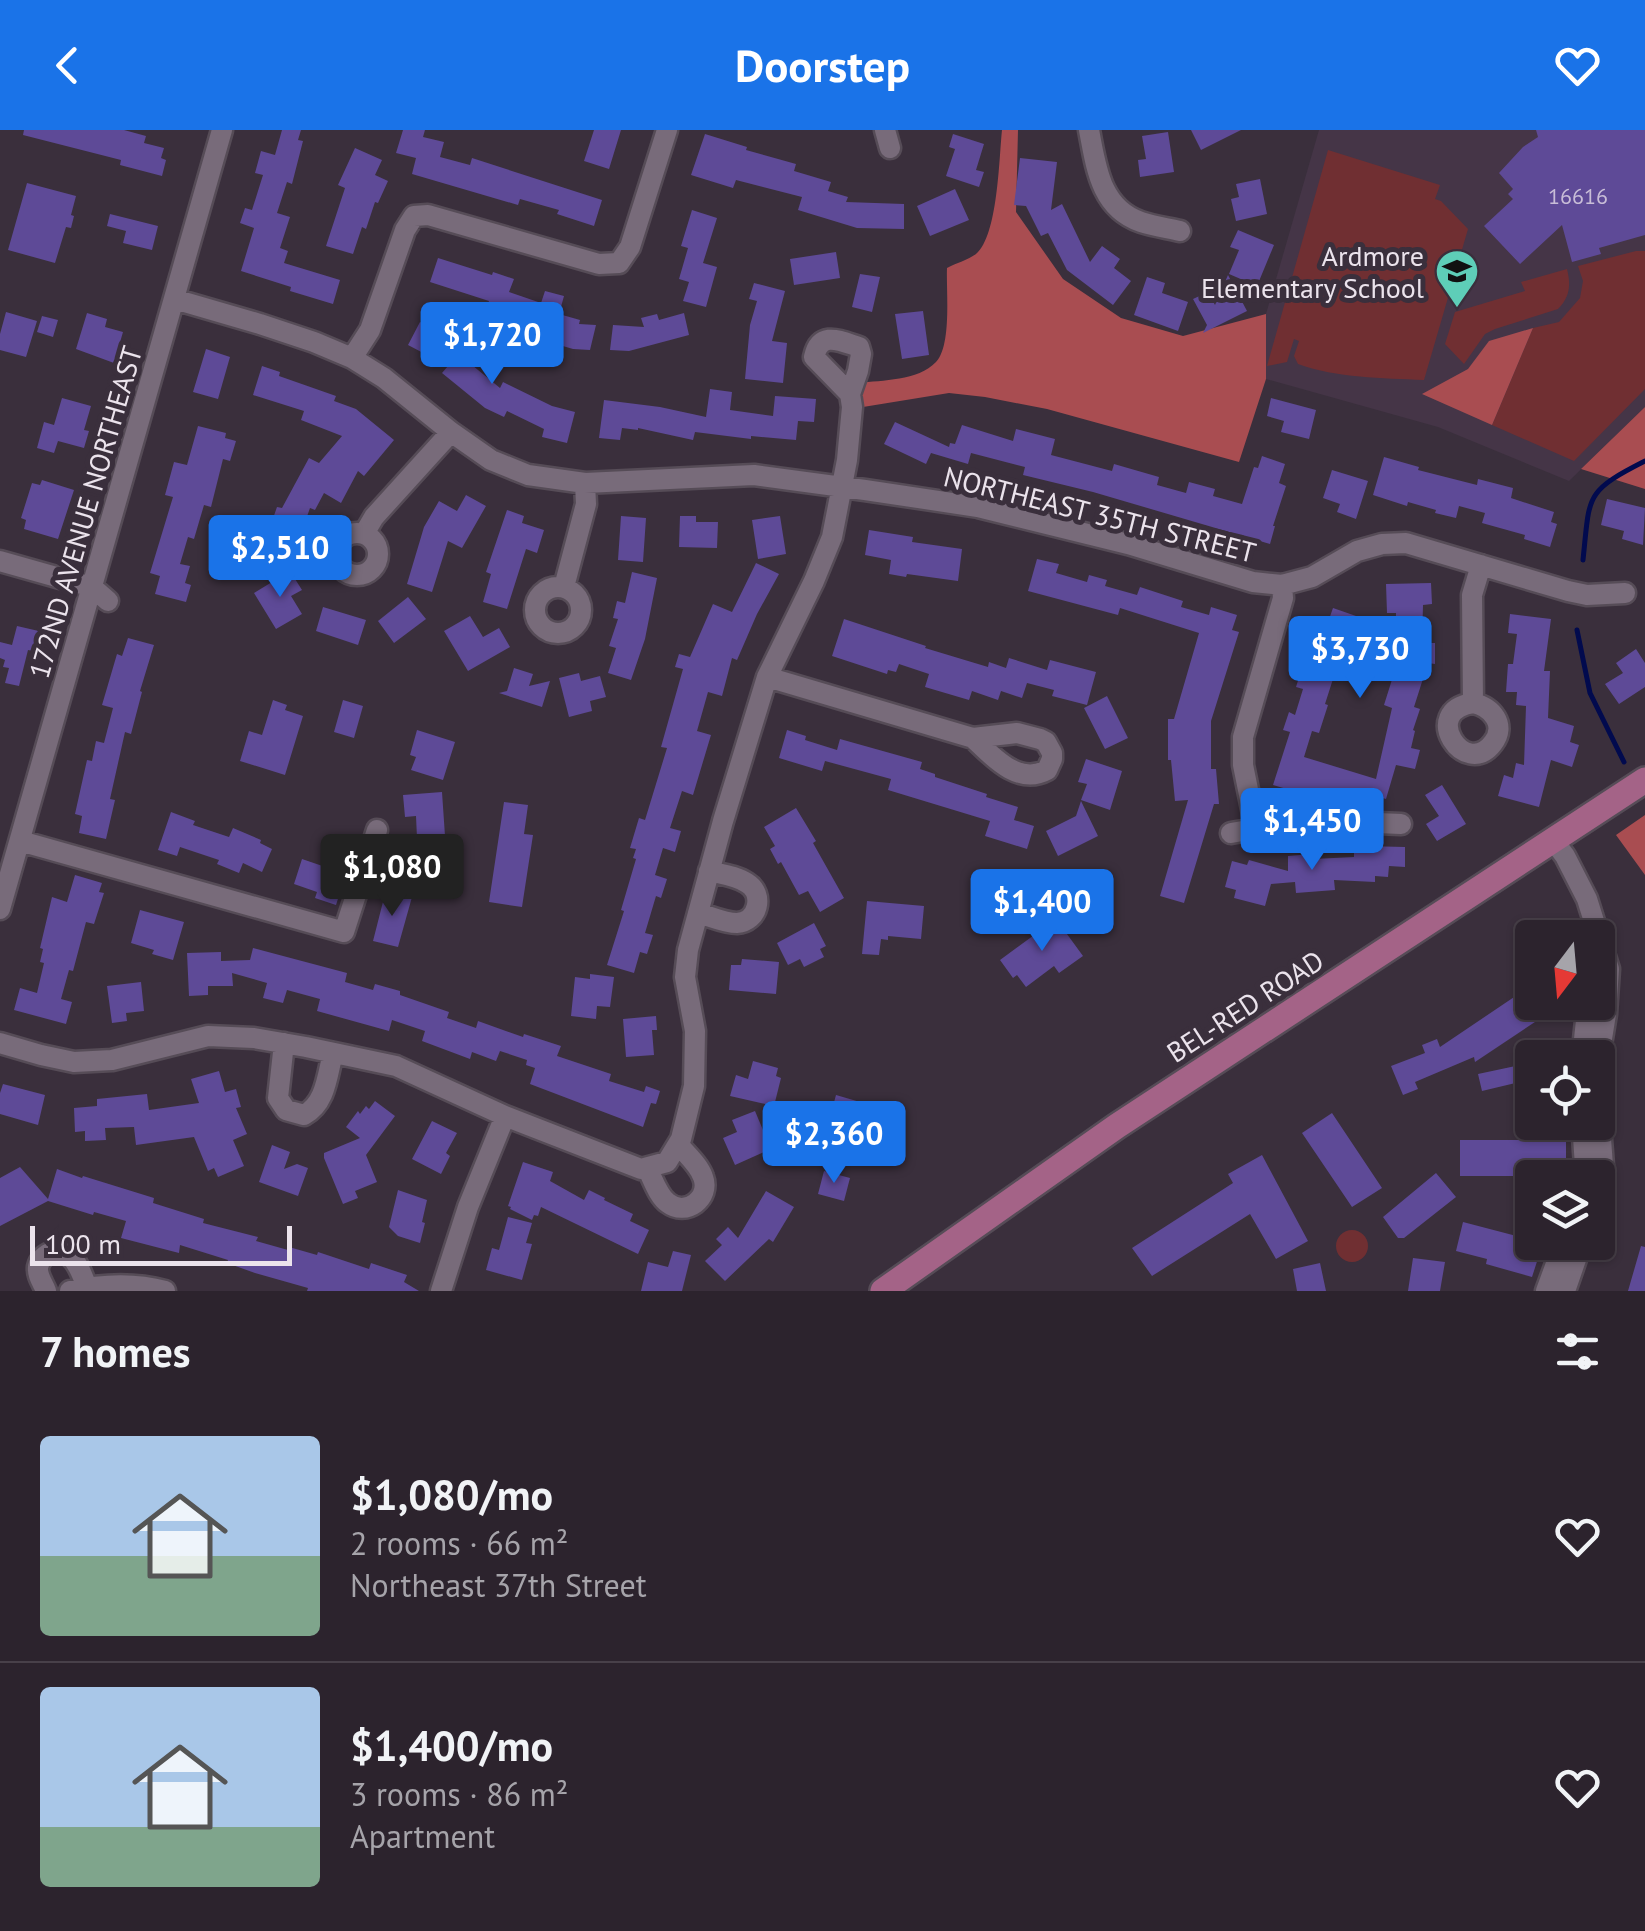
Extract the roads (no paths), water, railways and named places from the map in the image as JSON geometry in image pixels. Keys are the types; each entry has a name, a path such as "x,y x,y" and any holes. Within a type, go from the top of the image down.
{"main road":[{"name":"BEL-RED ROAD","path":"884,1291 1117,1126 1645,780"}],"street":[{"name":"172ND AVENUE NORTHEAST","path":"0,908 100,594 174,300 222,130"},
{"path":"352,358 370,330 405,230 414,216 428,215 623,268 667,130"},
{"path":"1089,130 1097,176 1104,192 1137,221 1180,231"},
{"name":"NORTHEAST 35TH STREET","path":"174,300 260,324 352,358 491,460 528,474 585,483 754,475 978,507 1128,544 1253,582 1282,585 1312,576 1357,551 1406,543 1586,595 1625,593"},
{"path":"0,1042 74,1062 112,1060 208,1036 284,1043 396,1066 505,1116 641,1169 667,1162 682,1139 694,1086 694,1031 685,978 688,950 767,677 832,537 843,487 850,394"},
{"path":"364,534 374,517 450,432"},
{"path":"564,587 586,504 585,483"},
{"path":"0,561 100,594"},
{"path":"1473,703 1472,595 1481,565"},
{"path":"1256,829 1243,764 1244,738 1283,598 1282,585"},
{"path":"767,677 973,738"},
{"path":"1231,833 1306,820 1402,824"},
{"path":"20,841 344,932 377,830"},
{"path":"1553,840 1587,899 1592,920"},
{"path":"698,913 738,923 750,918 757,906 756,893 748,883 709,871"},
{"path":"284,1043 278,1098 286,1110 304,1114 317,1108 333,1054"},
{"path":"441,1291 468,1207 505,1116"},
{"path":"647,1168 664,1200 682,1208 694,1204 703,1194 704,1179 678,1144"},
{"path":"46,1291 38,1270 42,1259 57,1251 73,1258 78,1289 102,1284 165,1291"},
{"path":"1546,1291 1557,1260"},
{"path":"1566,1291 1576,1260"}],"waterway":[{"path":"1583,560 1594,498 1611,480 1645,461"},
{"path":"1577,630 1590,693 1624,762"}],"place":[{"name":"Ardmore Elementary School","path":"1457,309"}]}
